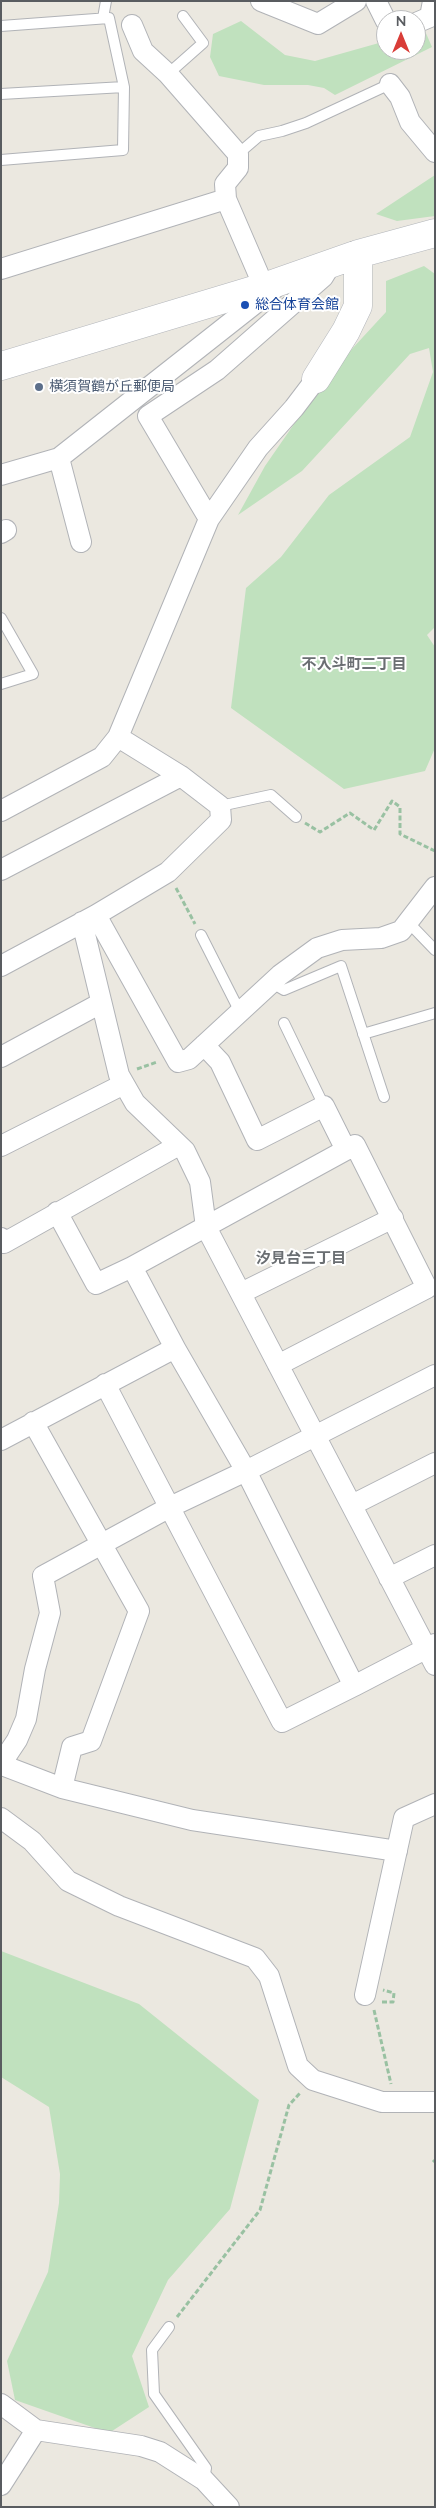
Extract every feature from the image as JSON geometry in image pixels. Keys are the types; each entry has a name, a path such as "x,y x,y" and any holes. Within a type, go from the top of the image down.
{"street":[{"path":"261,1 318,24 356,1"},
{"path":"426,19 430,17 433,1"},
{"path":"132,25 143,51 168,74 238,154 238,168 225,184 226,199 274,283"},
{"path":"390,84 400,97 410,122 435,152"},
{"path":"1,269 226,199"},
{"path":"1,366 274,283 358,254 435,233"},
{"path":"1,811 102,757 118,737 209,519 258,448 294,408 316,379 346,331 358,306 358,254"},
{"path":"209,519 148,416 217,370 323,278 331,264"},
{"path":"1,475 59,458 274,283"},
{"path":"59,458 81,542"},
{"path":"3,960 89,918 168,872 221,820 220,806 181,776 118,737"},
{"path":"1,870 181,776"},
{"path":"89,918 178,1062 189,1059 272,983 317,948 342,940 380,938 401,931 435,887"},
{"path":"89,918 101,1004 119,1075 129,1077"},
{"path":"1,1057 101,1004"},
{"path":"204,1045 220,1062 257,1140 324,1106 346,1150"},
{"path":"1,1146 129,1077"},
{"path":"105,1384 282,1722 354,1686 432,1652 390,1578 206,1227 200,1182 185,1151 135,1103 129,1077"},
{"path":"57,1212 96,1284 132,1267 355,1145 431,1286 278,1365"},
{"path":"1,1238 4,1243 179,1146"},
{"path":"241,1293 393,1218"},
{"path":"132,1267 175,1348 246,1471 354,1686"},
{"path":"1,1440 175,1348"},
{"path":"397,1851 192,1820 62,1788 2,1764 18,1740 26,1720 35,1669 50,1613 43,1576 170,1507 246,1471 435,1375"},
{"path":"33,1422 139,1611 91,1741 72,1747 62,1788"},
{"path":"352,1505 435,1463"},
{"path":"390,1578 435,1555"},
{"path":"368,1999 404,1818 429,1810"},
{"path":"1,1818 32,1841 68,1881 119,1906 255,1958 269,1976 298,2066 313,2080 382,2102 435,2102"},
{"path":"1,2404 36,2430 141,2446 160,2452 204,2480 229,2507"},
{"path":"1,2485 36,2430"}],"lane":[{"path":"102,18 106,1"},
{"path":"168,74 203,43 183,16"},
{"path":"1,26 109,18 124,87 123,150 1,160"},
{"path":"238,154 259,136 306,123 390,84"},
{"path":"1,94 124,87"},
{"path":"1,618 33,674 1,684"},
{"path":"220,806 271,795 296,817"},
{"path":"408,922 435,950"},
{"path":"201,935 240,1012"},
{"path":"272,983 284,990 341,966 384,1096"},
{"path":"363,1034 435,1013"},
{"path":"284,1023 324,1106"},
{"path":"169,2327 152,2350 154,2394 206,2468 204,2480"}],"path":[{"path":"296,817 320,832 350,813 374,830 392,801 400,807 400,834 435,851"},
{"path":"168,872 201,935"},
{"path":"129,1077 158,1061"},
{"path":"368,1999 391,2084 382,2102"},
{"path":"169,2327 260,2210 288,2105 313,2080"}],"green space":[{"path":"241,21 285,55 315,61 376,44 376,60 406,60 335,95 324,88 308,85 264,85 219,76 210,57 213,34"},
{"path":"426,33 432,47 426,50"},
{"path":"435,175 435,216 397,221 376,214"},
{"path":"424,266 435,274 435,627 427,635 435,647 435,748 425,771 344,789 231,708 246,588 281,557 329,495 410,437 433,372 429,348 410,354 302,471 238,515 265,466 328,375 386,312 386,281"},
{"path":"1,1951 139,2004 259,2100 230,2209 168,2280 132,2356 149,2407 109,2433 15,2400 7,2361 48,2272 59,2203 60,2174 49,2107 1,2077"}],"place":[{"name":"総合体育会館","path":"245,305"},
{"name":"横須賀鶴が丘郵便局","path":"39,387"}],"district":[{"name":"不入斗町二丁目","path":"354,664"},
{"name":"汐見台三丁目","path":"301,1258"}]}
